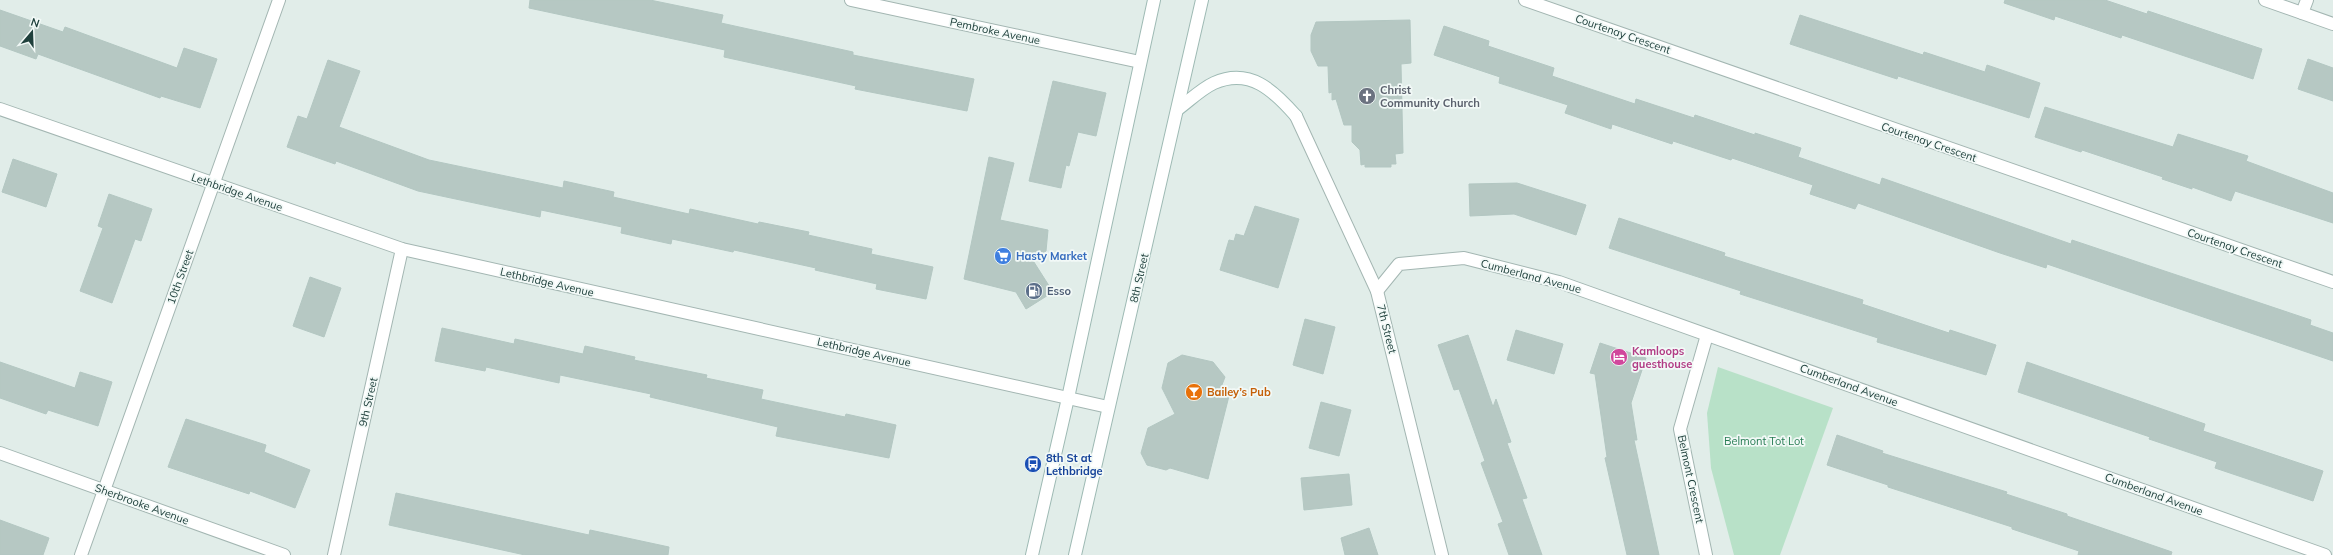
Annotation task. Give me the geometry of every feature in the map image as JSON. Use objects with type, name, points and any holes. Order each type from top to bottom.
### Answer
[{"type":"street","name":"10th Street","points":[[80,555],[279,0]]},
{"type":"street","name":"Pembroke Avenue","points":[[851,0],[1140,62]]},
{"type":"street","points":[[1032,555],[1068,398],[1154,0]]},
{"type":"street","name":"8th Street","points":[[1075,555],[1202,0]]},
{"type":"street","name":"Courtenay Crescent","points":[[1525,0],[2333,282]]},
{"type":"street","points":[[2265,0],[2333,24]]},
{"type":"street","points":[[2302,13],[2306,0]]},
{"type":"street","name":"7th Street","points":[[1178,109],[1213,84],[1233,77],[1251,80],[1276,93],[1296,116],[1377,291],[1442,555]]},
{"type":"street","name":"Lethbridge Avenue","points":[[0,109],[402,249],[1108,407]]},
{"type":"street","name":"9th Street","points":[[334,555],[402,249]]},
{"type":"street","name":"Cumberland Avenue","points":[[1377,291],[1399,264],[1464,258],[1559,282],[2325,555]]},
{"type":"street","name":"Belmont Crescent","points":[[1706,555],[1680,429],[1707,335]]},
{"type":"street","name":"Sherbrooke Avenue","points":[[0,453],[284,555]]},
{"type":"green space","name":"Belmont Tot Lot","points":[[1718,367],[1833,408],[1780,555],[1734,555],[1711,468],[1707,413]]},
{"type":"building","points":[[530,0],[650,0],[723,15],[721,23],[853,52],[853,55],[974,79],[967,111],[855,89],[856,86],[724,57],[725,50],[529,8]]},
{"type":"building","points":[[2005,0],[2105,0],[2147,14],[2148,11],[2262,49],[2253,79],[2122,35],[2121,38],[2055,16],[2054,20],[2004,3]]},
{"type":"building","points":[[0,10],[63,32],[65,27],[177,68],[184,48],[217,59],[200,108],[161,96],[160,98],[38,54],[36,59],[0,46]]},
{"type":"building","points":[[1800,15],[1923,55],[1924,52],[1985,72],[1987,65],[2040,83],[2029,118],[1898,76],[1897,79],[1790,44]]},
{"type":"building","name":"Christ Community Church","points":[[1410,20],[1411,63],[1401,64],[1403,153],[1395,154],[1396,164],[1391,164],[1391,167],[1365,167],[1365,164],[1361,165],[1360,150],[1352,142],[1352,125],[1344,125],[1336,99],[1332,100],[1332,92],[1329,93],[1328,66],[1318,66],[1311,51],[1311,35],[1316,22]]},
{"type":"building","points":[[1444,26],[1489,41],[1488,46],[1554,68],[1552,76],[1635,104],[1636,99],[1694,118],[1695,115],[1755,135],[1755,133],[1801,148],[1798,157],[1880,185],[1882,178],[2071,244],[2072,240],[2311,320],[2310,325],[2333,333],[2333,361],[2047,264],[2046,268],[2000,253],[1858,203],[1855,209],[1810,194],[1813,185],[1732,158],[1731,160],[1673,141],[1672,144],[1612,124],[1611,129],[1565,113],[1568,105],[1499,83],[1500,77],[1434,55]]},
{"type":"building","points":[[2308,59],[2333,68],[2333,101],[2298,89]]},
{"type":"building","points":[[328,60],[360,71],[339,127],[429,160],[563,188],[564,181],[614,192],[613,197],[689,214],[690,209],[758,224],[759,222],[809,232],[808,235],[872,249],[871,254],[933,267],[926,299],[876,289],[877,284],[815,270],[816,268],[734,250],[733,252],[672,239],[671,244],[621,233],[622,227],[541,210],[540,217],[418,191],[336,161],[335,164],[287,147],[298,116],[307,119]]},
{"type":"building","points":[[1053,81],[1106,93],[1096,136],[1078,132],[1069,166],[1066,165],[1061,188],[1029,181]]},
{"type":"building","points":[[2045,107],[2173,147],[2178,134],[2248,156],[2246,161],[2333,193],[2333,223],[2235,191],[2231,201],[2192,187],[2192,189],[2162,179],[2163,177],[2082,150],[2081,152],[2035,137]]},
{"type":"building","name":"Hasty Market","points":[[989,157],[1014,163],[1000,220],[1048,230],[1046,251],[1032,259],[1053,292],[1026,309],[1016,292],[964,279]]},
{"type":"building","points":[[13,159],[57,174],[46,207],[2,192]]},
{"type":"building","points":[[1517,183],[1586,205],[1576,235],[1514,214],[1470,216],[1469,184]]},
{"type":"building","points":[[109,194],[152,209],[141,241],[135,239],[112,303],[80,291],[103,228],[98,226]]},
{"type":"building","points":[[1255,206],[1299,219],[1278,288],[1220,270],[1229,240],[1234,241],[1236,234],[1244,236]]},
{"type":"building","points":[[1619,218],[1725,253],[1724,256],[1863,300],[1862,304],[1949,333],[1950,330],[1996,345],[1986,375],[1877,342],[1878,338],[1740,294],[1741,291],[1609,248]]},
{"type":"building","points":[[310,277],[341,288],[324,337],[293,326]]},
{"type":"building","points":[[1305,319],[1335,327],[1323,374],[1293,365]]},
{"type":"building","points":[[442,328],[514,344],[515,339],[583,354],[585,346],[635,357],[634,360],[707,375],[706,378],[763,390],[761,399],[845,417],[846,414],[896,425],[889,458],[776,436],[778,427],[650,397],[651,394],[560,375],[559,383],[486,367],[485,371],[435,361]]},
{"type":"building","points":[[1516,330],[1563,344],[1554,374],[1507,360]]},
{"type":"building","points":[[1468,335],[1493,407],[1496,399],[1511,442],[1507,443],[1527,498],[1522,499],[1542,555],[1509,555],[1498,524],[1503,522],[1481,463],[1485,461],[1459,389],[1454,390],[1438,345]]},
{"type":"building","points":[[1600,343],[1646,358],[1631,403],[1637,440],[1634,440],[1659,555],[1627,555],[1605,458],[1607,457],[1595,374],[1590,373]]},
{"type":"building","points":[[1182,355],[1213,362],[1225,377],[1220,390],[1230,392],[1208,479],[1170,468],[1166,470],[1147,465],[1141,453],[1148,428],[1175,414],[1162,388],[1168,363]]},
{"type":"building","points":[[0,362],[75,388],[80,372],[112,382],[98,426],[48,410],[46,414],[0,398]]},
{"type":"building","points":[[2027,362],[2205,424],[2203,431],[2323,471],[2313,501],[2215,468],[2217,462],[2149,439],[2150,437],[2018,392]]},
{"type":"building","points":[[1321,402],[1351,410],[1339,456],[1309,448]]},
{"type":"building","points":[[186,419],[266,445],[264,452],[310,470],[295,508],[250,491],[249,494],[168,467]]},
{"type":"building","points":[[1837,435],[1883,451],[1882,453],[2007,492],[2006,494],[2067,514],[2067,516],[2172,552],[2171,555],[2078,555],[2079,551],[2012,529],[2012,527],[1888,487],[1888,485],[1827,465]]},
{"type":"building","points":[[1349,474],[1352,505],[1304,510],[1301,478]]},
{"type":"building","points":[[396,493],[589,535],[590,530],[669,547],[668,555],[525,555],[389,525]]},
{"type":"building","points":[[0,520],[49,538],[43,555],[0,555]]},
{"type":"building","points":[[1369,528],[1378,555],[1345,555],[1341,538]]},
{"type":"place","name":"Christ Community Church","points":[[1367,96]]},
{"type":"place","name":"Hasty Market","points":[[1003,256]]},
{"type":"place","name":"Esso","points":[[1034,291]]},
{"type":"place","name":"Kamloops guesthouse","points":[[1619,357]]},
{"type":"place","name":"Bailey’s Pub","points":[[1194,392]]},
{"type":"place","name":"8th St at Lethbridge","points":[[1033,464]]}]
